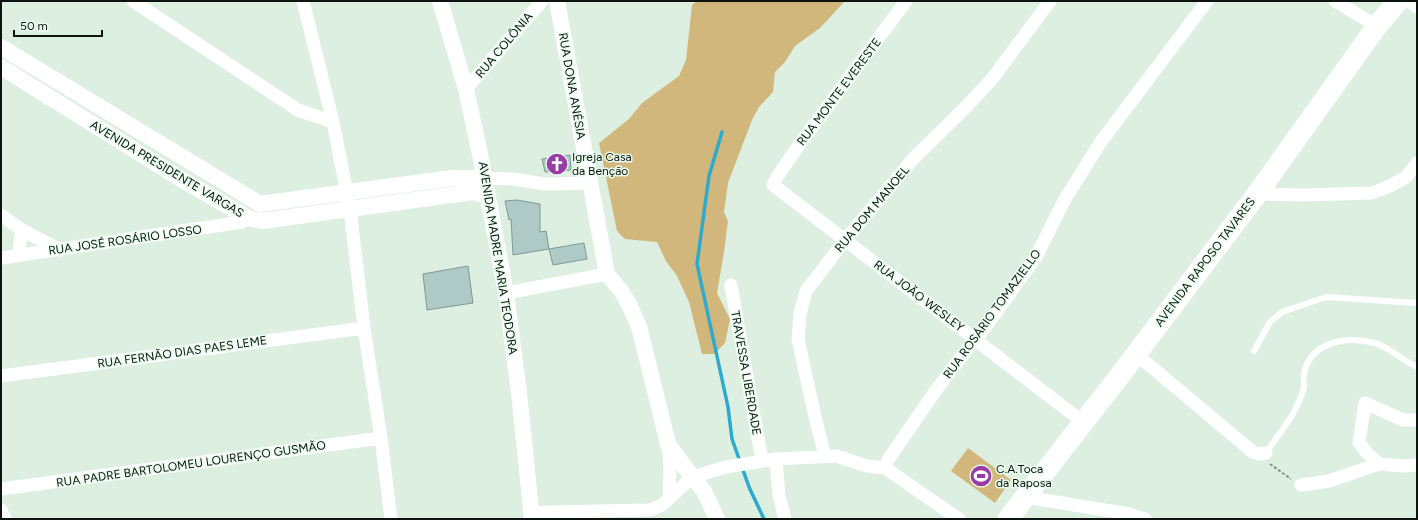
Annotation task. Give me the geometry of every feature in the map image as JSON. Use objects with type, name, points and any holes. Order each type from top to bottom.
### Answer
[{"type":"main road","name":"AVENIDA RAPOSO TAVARES","points":[[1008,519],[1136,354],[1256,194],[1377,26],[1398,1]]},
{"type":"street","points":[[133,1],[298,110],[333,122]]},
{"type":"street","points":[[303,1],[333,122],[350,209],[364,328],[381,438],[391,519]]},
{"type":"street","name":"AVENIDA MADRE MARIA TEODORA","points":[[440,1],[466,89],[485,178],[506,294],[519,393],[532,516]]},
{"type":"street","name":"RUA COLÔNIA","points":[[466,89],[542,1]]},
{"type":"street","name":"RUA DONA ANÉSIA","points":[[557,1],[607,274],[622,292],[631,308],[640,330],[668,444],[670,467],[669,497]]},
{"type":"street","name":"RUA MONTE EVERESTE","points":[[773,185],[799,145],[906,1]]},
{"type":"street","name":"RUA DOM MANOEL","points":[[825,456],[798,339],[800,314],[806,291],[845,240],[914,158],[992,79],[1050,1]]},
{"type":"street","name":"RUA ROSÁRIO TOMAZIELLO","points":[[884,468],[923,409],[975,339],[979,336],[1036,257],[1065,199],[1100,143],[1207,1]]},
{"type":"street","points":[[1335,1],[1377,26]]},
{"type":"street","points":[[1409,1],[1417,7]]},
{"type":"street","name":"AVENIDA PRESIDENTE VARGAS","points":[[1,47],[260,204],[452,178],[485,178]]},
{"type":"street","name":"AVENIDA PRESIDENTE VARGAS","points":[[1,67],[248,218],[262,221],[472,192],[488,196]]},
{"type":"street","points":[[1256,194],[1303,195],[1372,193],[1390,186],[1406,177],[1417,163]]},
{"type":"street","points":[[485,178],[513,179],[545,184],[590,183]]},
{"type":"street","name":"RUA JOÃO WESLEY","points":[[773,185],[1083,422]]},
{"type":"street","points":[[1,215],[22,230],[60,250]]},
{"type":"street","name":"RUA JOSÉ ROSÁRIO LOSSO","points":[[1,258],[242,222],[248,218]]},
{"type":"street","points":[[18,256],[22,230]]},
{"type":"street","points":[[506,294],[607,274]]},
{"type":"street","name":"TRAVESSA LIBERDADE","points":[[731,284],[757,462]]},
{"type":"street","name":"RUA FERNÃO DIAS PAES LEME","points":[[1,376],[364,328]]},
{"type":"street","points":[[1136,354],[1259,452]]},
{"type":"street","points":[[1379,464],[1366,452],[1359,442],[1365,403],[1403,420],[1417,420]]},
{"type":"street","name":"RUA PADRE BARTOLOMEU LOURENÇO GUSMÃO","points":[[1,489],[381,438]]},
{"type":"street","name":"RUA DONA ANÉSIA","points":[[668,444],[704,491],[717,519]]},
{"type":"street","points":[[532,516],[546,512],[650,510],[662,505],[692,477],[726,467],[776,459],[836,456],[868,466],[884,468],[959,519]]},
{"type":"street","points":[[776,459],[778,495],[785,519]]},
{"type":"street","points":[[1301,486],[1329,481],[1379,464],[1403,466],[1417,465]]},
{"type":"street","points":[[1025,497],[1129,514],[1145,519]]},
{"type":"street","points":[[1,510],[5,519]]},
{"type":"lane","points":[[1254,350],[1270,322],[1282,312],[1326,297],[1417,303]]},
{"type":"lane","points":[[1259,452],[1295,410],[1304,388],[1304,370],[1309,360],[1319,348],[1340,340],[1361,340],[1377,343],[1407,363],[1417,367]]},
{"type":"path","points":[[1259,452],[1301,486]]},
{"type":"shaded area","points":[[697,1],[845,1],[820,28],[795,46],[785,62],[775,72],[773,92],[759,107],[752,120],[728,183],[724,212],[728,221],[717,293],[730,319],[725,343],[714,354],[702,354],[689,302],[677,276],[666,261],[657,242],[625,239],[617,231],[599,143],[629,119],[642,103],[679,76],[686,60],[692,5]]},
{"type":"shaded area","name":"C.A.Toca da Raposa","points":[[968,448],[1011,480],[995,503],[951,471]]},
{"type":"building","name":"Igreja Casa da Benção","points":[[570,155],[571,170],[545,172],[542,159]]},
{"type":"building","points":[[517,200],[540,204],[540,232],[546,231],[549,249],[513,255],[511,219],[509,220],[505,201]]},
{"type":"building","points":[[584,243],[587,259],[553,265],[549,249]]},
{"type":"building","points":[[468,266],[473,303],[427,310],[423,274]]},
{"type":"waterway","points":[[722,132],[709,176],[697,264],[728,407],[732,439],[749,487],[764,519]]},
{"type":"place","name":"Igreja Casa da Benção","points":[[557,164]]},
{"type":"place","name":"C.A.Toca da Raposa","points":[[981,476]]}]
